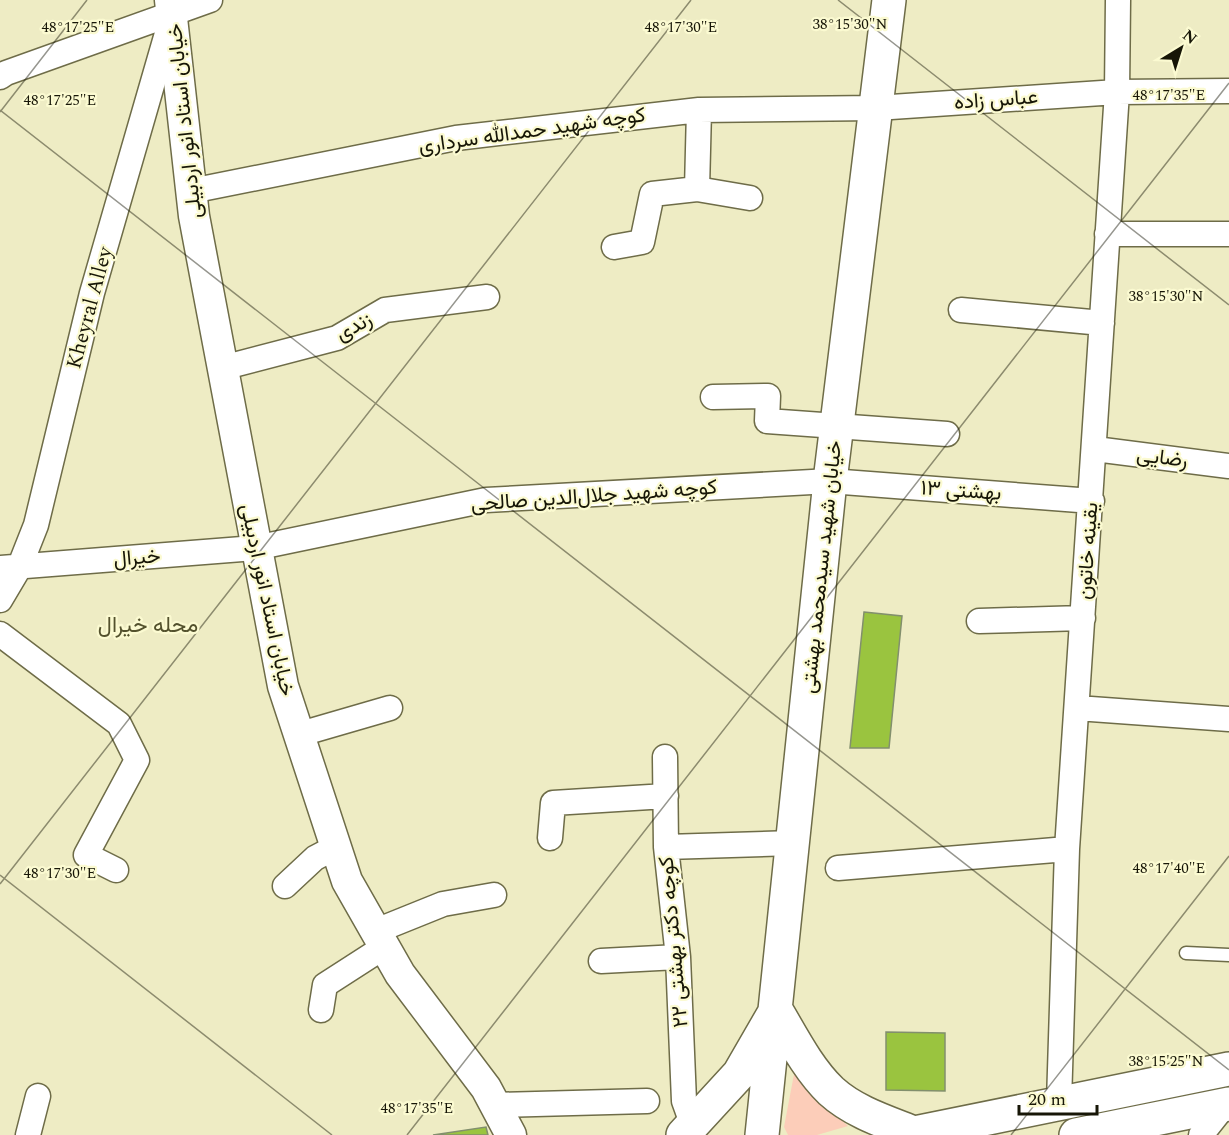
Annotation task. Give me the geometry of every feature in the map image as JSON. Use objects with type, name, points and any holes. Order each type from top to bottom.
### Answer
[{"type":"main road","name":"خیابان شهید سیدمحمد بهشتی","points":[[762,1135],[830,481],[889,0]]},
{"type":"main road","points":[[688,1130],[740,1074],[776,1010],[810,1066],[831,1091],[860,1110],[909,1134],[1229,1069]]},
{"type":"main road","points":[[1076,1135],[1226,1105]]},
{"type":"street","points":[[2,70],[171,6],[210,0]]},
{"type":"street","name":"یقینه خاتون","points":[[1059,1102],[1067,849],[1092,501],[1117,92],[1118,0]]},
{"type":"street","name":"خیابان استاد انور اردبیلی","points":[[171,6],[191,191],[255,548],[283,686],[297,735],[347,881],[400,974],[460,1050],[496,1105],[510,1135]]},
{"type":"street","name":"Kheyral Alley","points":[[0,600],[9,568],[36,525],[92,293],[171,6]]},
{"type":"street","name":"عباس زاده","points":[[876,108],[1117,92],[1229,92]]},
{"type":"street","name":"کوچه شهید حمدالله سرداری","points":[[191,191],[456,138],[699,110],[876,108]]},
{"type":"street","points":[[697,189],[699,110]]},
{"type":"street","points":[[614,247],[642,242],[652,194],[697,189],[750,198]]},
{"type":"street","points":[[1107,234],[1229,234]]},
{"type":"street","name":"زندی","points":[[222,368],[337,338],[385,310],[486,297]]},
{"type":"street","points":[[961,310],[1102,323]]},
{"type":"street","points":[[713,397],[768,396],[767,421],[947,434]]},
{"type":"street","name":"رضایی","points":[[1095,449],[1229,466]]},
{"type":"street","name":"کوچه شهید جلال‌الدین صالحی","points":[[255,548],[486,500],[830,481]]},
{"type":"street","name":"بهشتی ۱۳","points":[[830,481],[1092,501]]},
{"type":"street","name":"خیرال","points":[[9,568],[255,548]]},
{"type":"street","points":[[979,621],[1083,618]]},
{"type":"street","points":[[0,634],[119,724],[137,760],[86,855],[116,870]]},
{"type":"street","points":[[297,735],[390,708]]},
{"type":"street","points":[[1077,708],[1229,719]]},
{"type":"street","name":"کوچه دکتر بهشتی ۲۲","points":[[665,757],[666,847],[678,957],[684,1101],[688,1130]]},
{"type":"street","points":[[550,838],[553,803],[666,796]]},
{"type":"street","points":[[666,847],[793,843]]},
{"type":"street","points":[[285,886],[315,858],[336,847]]},
{"type":"street","points":[[838,868],[1067,849]]},
{"type":"street","points":[[321,1010],[325,985],[380,939],[443,904],[494,895]]},
{"type":"street","points":[[601,961],[678,957]]},
{"type":"street","points":[[28,1135],[38,1096]]},
{"type":"street","points":[[496,1105],[647,1101]]},
{"type":"street","points":[[1201,1135],[1226,1105]]},
{"type":"lane","points":[[1186,953],[1229,955]]},
{"type":"shaded area","points":[[795,1069],[824,1105],[848,1126],[817,1135],[788,1135],[784,1127]]},
{"type":"building","points":[[864,612],[902,616],[889,748],[850,748]]},
{"type":"building","points":[[886,1032],[945,1033],[945,1091],[886,1090]]},
{"type":"building","points":[[486,1127],[488,1135],[433,1135]]},
{"type":"district","name":"محله خیرال","points":[[148,625]]}]
